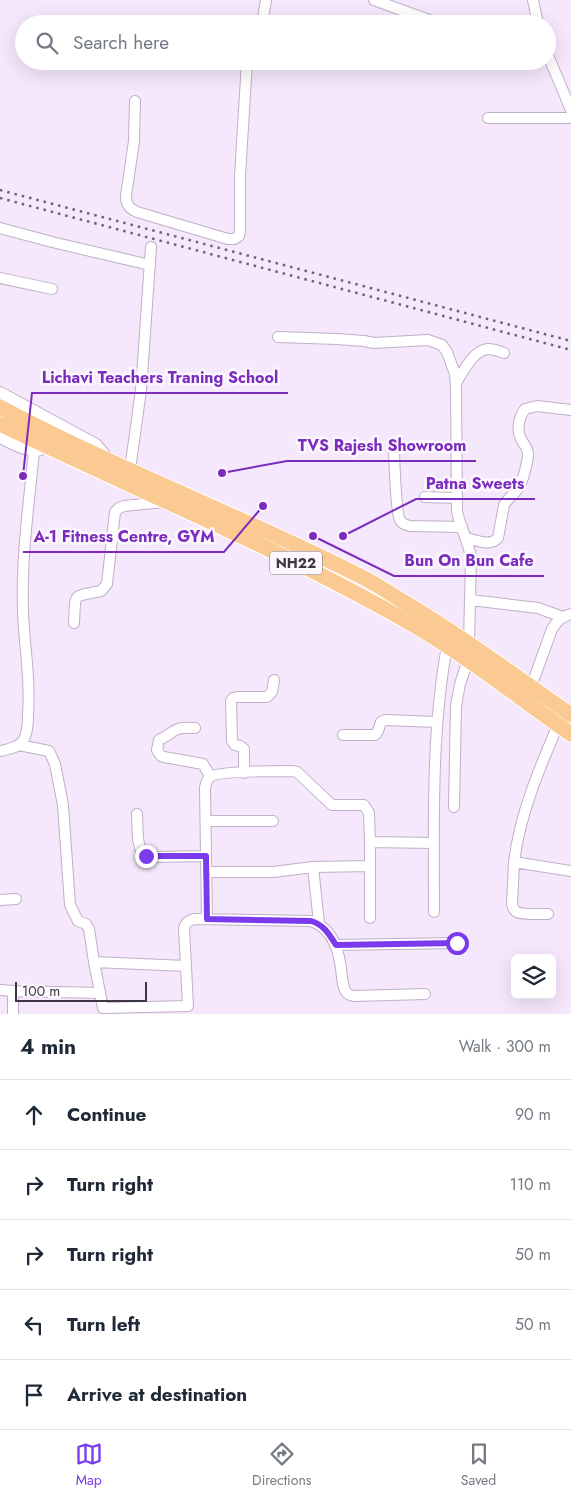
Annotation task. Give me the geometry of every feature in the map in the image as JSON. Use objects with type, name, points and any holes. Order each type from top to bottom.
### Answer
[{"type":"highway","name":"NH22","points":[[0,407],[59,438],[223,511],[358,575],[469,643],[571,715]]},
{"type":"highway","name":"NH22","points":[[0,424],[42,450],[164,502],[302,565],[402,619],[468,660],[571,734]]},
{"type":"street","points":[[264,15],[266,0]]},
{"type":"street","points":[[374,0],[415,15]]},
{"type":"street","points":[[533,0],[536,15]]},
{"type":"street","points":[[135,101],[134,141],[126,196],[126,203],[129,208],[228,239],[234,239],[239,236],[240,231],[240,176],[246,70]]},
{"type":"street","points":[[556,70],[568,95],[571,110]]},
{"type":"street","points":[[488,118],[571,118]]},
{"type":"street","points":[[0,228],[150,265]]},
{"type":"street","points":[[130,470],[141,390],[151,247]]},
{"type":"street","points":[[0,278],[52,289]]},
{"type":"street","points":[[278,337],[337,339],[374,343],[428,340],[442,345],[447,352],[455,374],[456,383],[457,511],[466,538],[471,562],[469,643]]},
{"type":"street","points":[[456,383],[479,352],[488,349],[504,353]]},
{"type":"street","points":[[0,392],[96,444],[112,462]]},
{"type":"street","points":[[466,538],[490,543],[498,538],[504,505],[520,486],[528,460],[526,447],[518,432],[521,413],[525,409],[537,406],[571,410]]},
{"type":"street","points":[[0,438],[24,449],[42,450],[24,544],[23,613],[30,688],[27,727],[20,745]]},
{"type":"street","points":[[394,444],[400,520],[410,526],[462,527]]},
{"type":"street","points":[[425,497],[457,498]]},
{"type":"street","points":[[74,624],[78,596],[84,593],[101,591],[107,584],[115,512],[124,506],[164,502]]},
{"type":"street","points":[[471,600],[538,608],[567,615]]},
{"type":"street","points":[[531,687],[552,629],[557,621],[567,615]]},
{"type":"street","points":[[434,912],[434,761],[441,680],[447,646]]},
{"type":"street","points":[[454,807],[456,706],[460,684],[468,660]]},
{"type":"street","points":[[244,773],[244,749],[235,745],[232,741],[231,701],[237,697],[267,697],[272,692],[274,680]]},
{"type":"street","points":[[343,735],[375,735],[381,722],[385,720],[437,722]]},
{"type":"street","points":[[548,914],[516,912],[512,904],[514,862],[522,820],[542,762],[558,725]]},
{"type":"street","points":[[195,728],[177,728],[168,736],[159,740],[157,750],[164,757],[203,764],[210,776]]},
{"type":"street","points":[[0,751],[20,745],[49,751],[54,764],[64,816],[70,905],[78,921],[88,926],[104,1011],[188,1010],[184,928],[189,920],[194,919],[311,921],[319,924],[328,932],[336,945],[340,956],[344,988],[347,994],[354,996],[425,994]]},
{"type":"street","points":[[207,919],[205,788],[207,780],[210,776],[219,774],[292,771],[298,772],[332,805],[364,805],[369,813],[370,918]]},
{"type":"street","points":[[137,814],[139,844],[143,854],[152,857],[206,856]]},
{"type":"street","points":[[206,820],[273,821]]},
{"type":"street","points":[[370,842],[434,843]]},
{"type":"street","points":[[514,862],[571,871]]},
{"type":"street","points":[[206,872],[273,872],[312,868],[370,866]]},
{"type":"street","points":[[312,868],[319,924]]},
{"type":"street","points":[[0,900],[16,899]]},
{"type":"street","points":[[336,945],[457,943]]},
{"type":"street","points":[[94,962],[186,966]]},
{"type":"street","points":[[0,990],[100,993]]},
{"type":"street","points":[[13,990],[13,1014]]},
{"type":"railway","points":[[0,190],[571,341]]},
{"type":"railway","points":[[0,198],[571,350]]},
{"type":"place","name":"TVS Rajesh Showroom","points":[[222,473]]},
{"type":"place","name":"Lichavi Teachers Traning School","points":[[23,476]]},
{"type":"place","name":"A-1 Fitness Centre, GYM","points":[[263,506]]},
{"type":"place","name":"Bun On Bun Cafe","points":[[313,536]]},
{"type":"place","name":"Patna Sweets","points":[[343,536]]},
{"type":"route","points":[[146,856],[206,856],[207,919],[311,921],[319,924],[328,932],[336,945],[457,943]]}]
